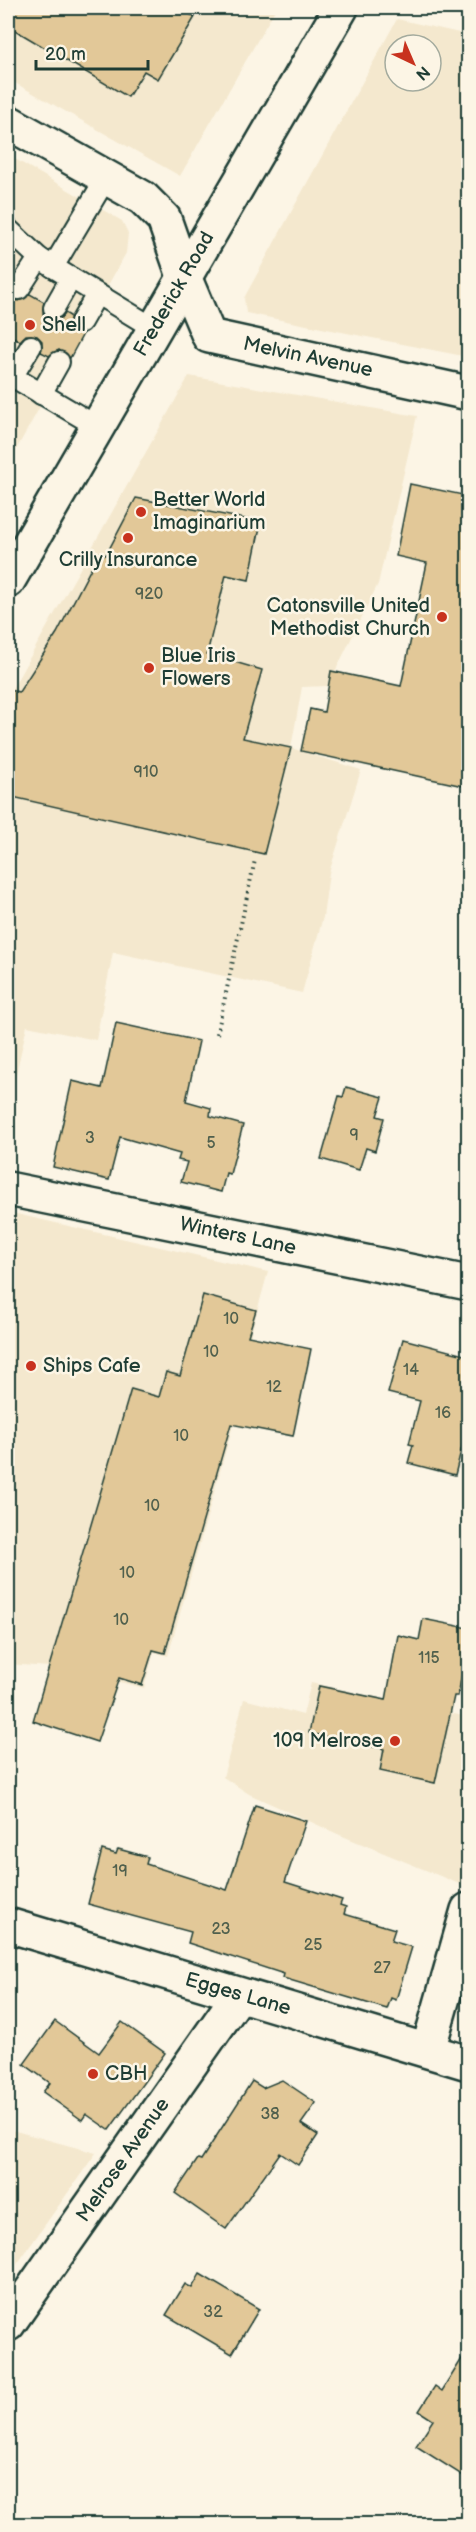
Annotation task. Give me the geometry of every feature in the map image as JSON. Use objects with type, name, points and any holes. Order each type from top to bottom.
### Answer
[{"type":"street","name":"Frederick Road","points":[[8,581],[341,8]]},
{"type":"street","points":[[8,122],[143,198],[164,219],[185,279]]},
{"type":"street","name":"Melvin Avenue","points":[[185,279],[209,336],[468,393]]},
{"type":"street","name":"Winters Lane","points":[[8,1189],[468,1283]]},
{"type":"street","points":[[428,2050],[468,1910]]},
{"type":"street","name":"Egges Lane","points":[[8,1925],[468,2062]]},
{"type":"street","name":"Melrose Avenue","points":[[8,2324],[239,1995]]},
{"type":"lane","points":[[19,289],[46,262],[106,178]]},
{"type":"lane","points":[[8,229],[46,262],[155,329]]},
{"type":"lane","points":[[54,308],[71,278]]},
{"type":"lane","points":[[81,322],[98,294]]},
{"type":"lane","points":[[31,346],[10,376],[98,427]]},
{"type":"lane","points":[[41,394],[59,362]]},
{"type":"path","points":[[217,1034],[255,860]]},
{"type":"shaded area","points":[[8,8],[276,8],[180,176],[8,79]]},
{"type":"shaded area","points":[[397,19],[468,35],[468,357],[246,313],[244,298],[383,45],[383,93],[443,93],[443,33],[389,33]]},
{"type":"shaded area","points":[[8,155],[122,221],[128,233],[126,253],[8,464]]},
{"type":"shaded area","points":[[189,376],[417,416],[378,584],[328,686],[302,687],[291,748],[361,770],[329,873],[323,917],[302,993],[113,952],[96,1040],[27,1026],[8,1109],[8,696]]},
{"type":"shaded area","points":[[8,1212],[268,1272],[228,1415],[235,1418],[168,1656],[154,1652],[144,1688],[63,1668],[8,1664]]},
{"type":"shaded area","points":[[311,1683],[468,1717],[468,1859],[462,1885],[340,1835],[249,1794],[223,1777],[244,1699],[303,1715]]},
{"type":"shaded area","points":[[8,2129],[96,2153],[8,2277]]},
{"type":"building","points":[[8,8],[178,8],[195,17],[158,79],[144,71],[128,97],[8,26]]},
{"type":"building","points":[[8,291],[12,299],[18,301],[30,294],[44,302],[43,314],[49,319],[60,319],[65,313],[70,316],[71,329],[83,334],[70,358],[59,350],[49,356],[41,352],[42,341],[37,336],[26,335],[20,341],[8,334]]},
{"type":"building","name":"Catonsville United Methodist Church","points":[[410,484],[468,496],[468,787],[301,751],[310,709],[324,712],[331,671],[401,686],[427,563],[396,556]]},
{"type":"building","points":[[136,498],[261,522],[249,580],[226,575],[207,654],[262,670],[243,738],[291,748],[264,854],[8,796],[8,690],[19,692],[57,633],[99,553],[106,555]]},
{"type":"building","points":[[116,1023],[199,1041],[186,1101],[211,1108],[210,1116],[243,1125],[230,1174],[226,1173],[221,1192],[181,1182],[187,1162],[178,1160],[180,1154],[120,1137],[109,1180],[53,1167],[72,1081],[102,1088]]},
{"type":"building","points":[[346,1087],[383,1097],[377,1116],[384,1118],[375,1151],[366,1148],[359,1170],[321,1159],[339,1096],[343,1097]]},
{"type":"building","points":[[203,1295],[256,1310],[248,1336],[311,1349],[293,1436],[231,1424],[165,1653],[153,1650],[142,1685],[119,1678],[97,1742],[33,1721],[131,1389],[159,1397],[166,1372],[180,1376]]},
{"type":"building","points":[[403,1339],[468,1356],[468,1422],[455,1475],[408,1463],[413,1445],[409,1444],[420,1401],[388,1393]]},
{"type":"building","points":[[423,1619],[468,1628],[468,1657],[465,1656],[458,1696],[454,1696],[435,1783],[380,1771],[384,1749],[309,1733],[319,1686],[386,1700],[398,1635],[419,1640]]},
{"type":"building","points":[[255,1805],[306,1821],[285,1882],[342,1900],[340,1905],[346,1907],[344,1914],[395,1929],[391,1941],[412,1947],[396,2000],[391,1998],[387,2009],[283,1978],[284,1974],[188,1943],[191,1932],[88,1904],[102,1850],[116,1854],[118,1849],[148,1857],[146,1864],[227,1890]]},
{"type":"building","name":"CBH","points":[[55,2021],[99,2053],[122,2022],[165,2053],[109,2130],[86,2114],[82,2120],[43,2092],[50,2083],[24,2064]]},
{"type":"building","points":[[282,2080],[316,2103],[301,2124],[318,2135],[298,2165],[280,2153],[226,2229],[175,2193],[198,2159],[201,2160],[252,2081],[263,2088]]},
{"type":"building","points":[[200,2274],[259,2309],[232,2354],[166,2315],[185,2284],[192,2288]]},
{"type":"building","points":[[468,2349],[468,2479],[416,2446],[433,2420],[419,2411],[435,2386],[442,2391]]},
{"type":"place","name":"Shell","points":[[30,325]]},
{"type":"place","name":"Better World Imaginarium","points":[[141,512]]},
{"type":"place","name":"Crilly Insurance","points":[[128,538]]},
{"type":"place","name":"Catonsville United Methodist Church","points":[[442,617]]},
{"type":"place","name":"Blue Iris Flowers","points":[[149,668]]},
{"type":"place","name":"Ships Cafe","points":[[31,1366]]},
{"type":"place","name":"109 Melrose","points":[[395,1741]]},
{"type":"place","name":"CBH","points":[[93,2074]]}]
